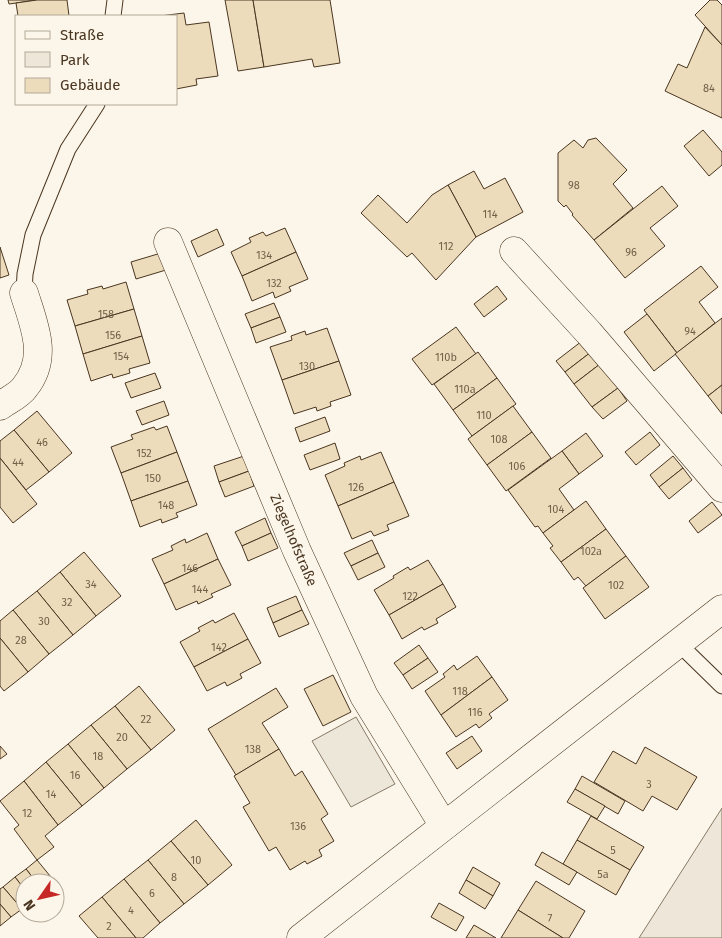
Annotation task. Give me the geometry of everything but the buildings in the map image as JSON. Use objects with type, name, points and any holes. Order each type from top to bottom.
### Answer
[{"type":"street","name":"Ziegelhofstraße","points":[[168,242],[297,551],[364,696],[444,826]]},
{"type":"street","points":[[514,251],[589,333],[722,488]]},
{"type":"street","points":[[0,406],[25,388],[36,368],[38,340],[24,293]]},
{"type":"street","points":[[301,938],[722,609]]},
{"type":"lane","points":[[112,15],[115,0]]},
{"type":"lane","points":[[24,293],[25,274],[33,235],[68,150],[96,105]]},
{"type":"lane","points":[[679,644],[722,686]]},
{"type":"green space","points":[[722,808],[722,938],[639,938]]},
{"type":"shaded area","points":[[356,717],[395,784],[351,807],[312,741]]}]
